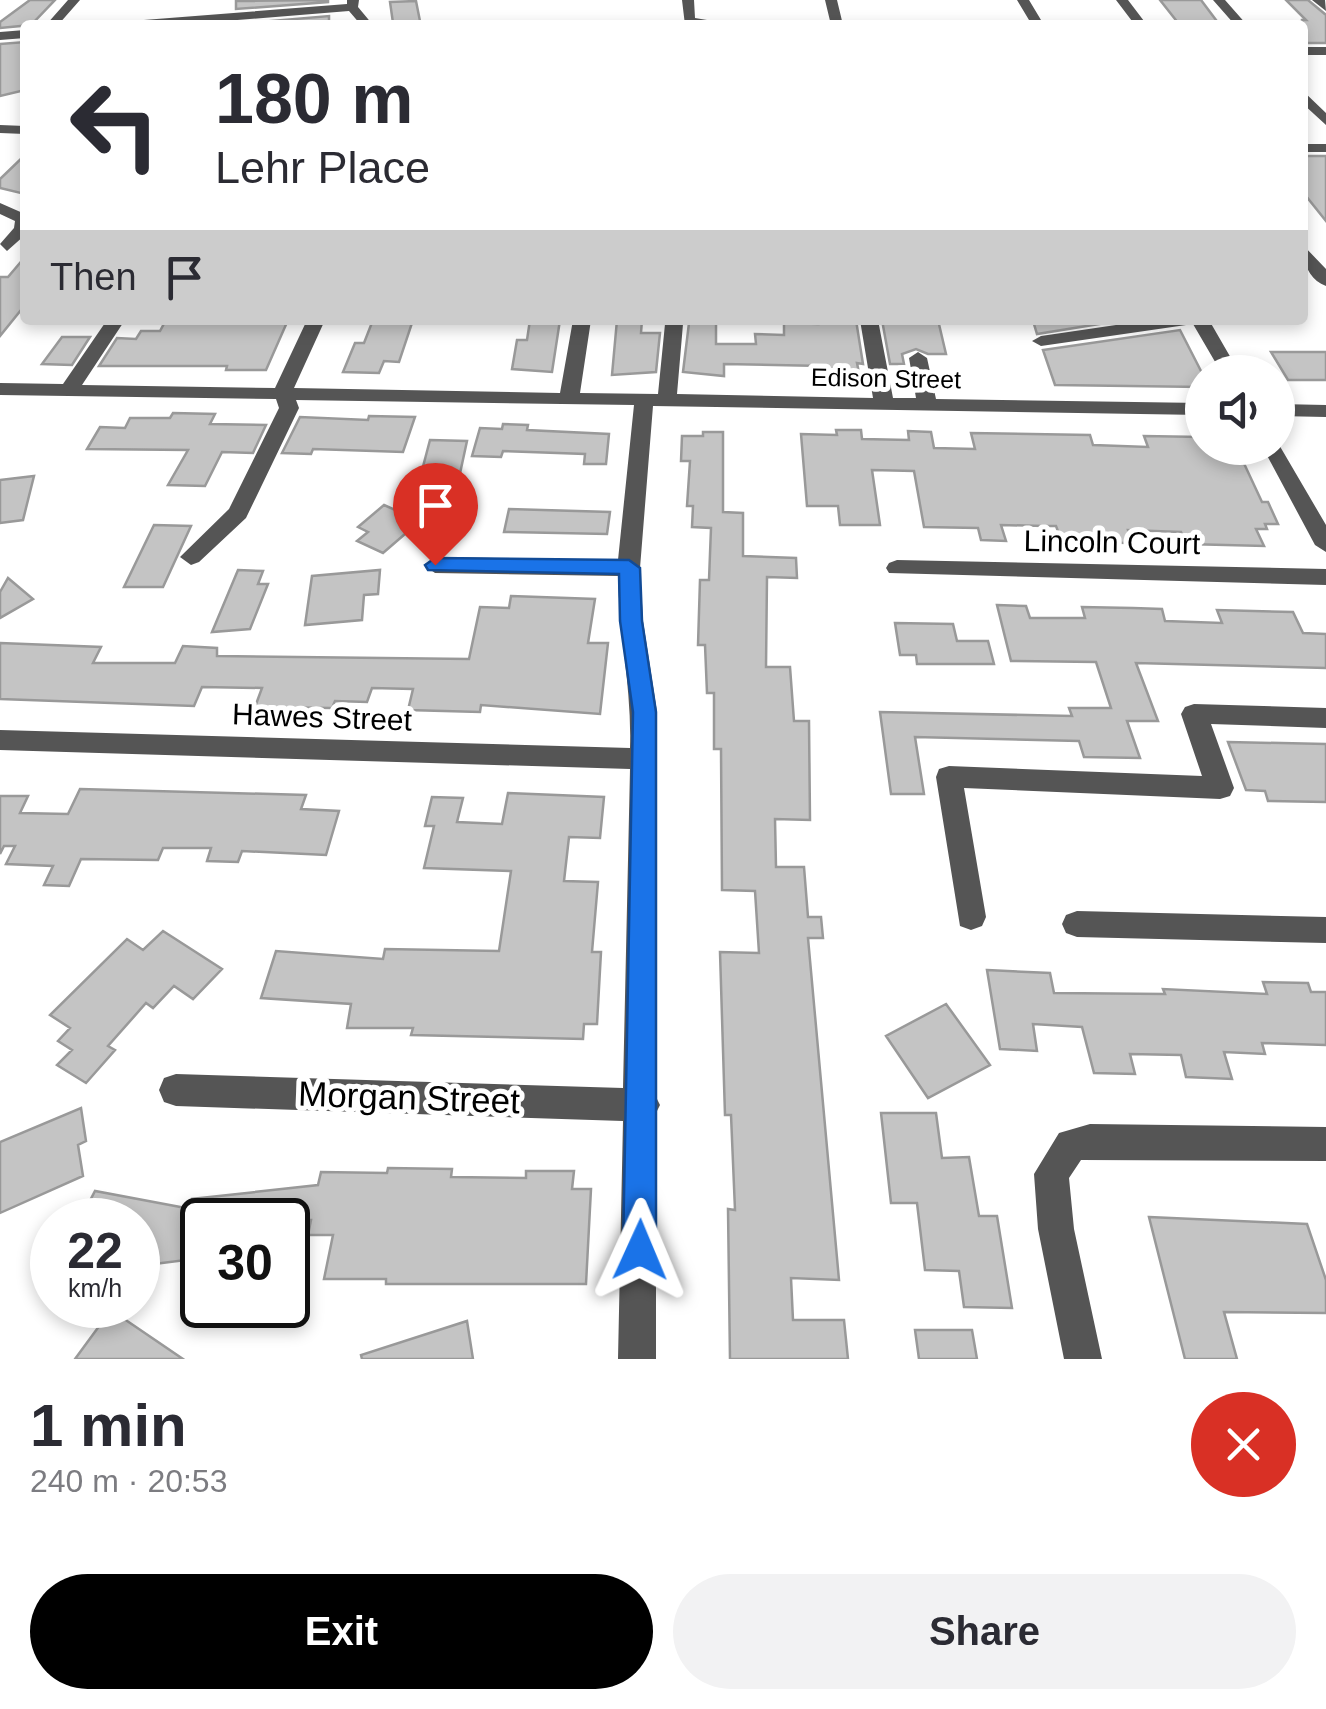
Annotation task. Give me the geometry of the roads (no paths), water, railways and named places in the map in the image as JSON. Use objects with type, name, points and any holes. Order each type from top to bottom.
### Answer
[{"type":"street","points":[[56,20],[74,0]]},
{"type":"street","points":[[203,19],[212,0]]},
{"type":"street","points":[[1122,0],[1137,20]]},
{"type":"street","points":[[1219,0],[1237,20]]},
{"type":"street","points":[[1318,0],[1326,8]]},
{"type":"street","points":[[191,20],[353,4]]},
{"type":"street","points":[[1308,101],[1326,121]]},
{"type":"street","points":[[7,246],[20,232]]},
{"type":"street","points":[[1308,256],[1326,282]]},
{"type":"street","points":[[68,390],[113,325]]},
{"type":"street","points":[[192,557],[238,513],[289,408],[284,392],[314,325]]},
{"type":"street","points":[[569,398],[581,325]]},
{"type":"street","points":[[637,1359],[643,1105],[644,712],[631,621],[629,568],[656,400],[674,325]]},
{"type":"street","points":[[870,325],[884,403]]},
{"type":"street","points":[[1041,341],[1151,325]]},
{"type":"street","points":[[1203,325],[1220,355]]},
{"type":"street","points":[[918,358],[927,404]]},
{"type":"street","name":"Edison Street","points":[[0,389],[1185,409]]},
{"type":"street","points":[[1295,410],[1326,411]]},
{"type":"street","points":[[1282,465],[1326,546]]},
{"type":"street","points":[[435,565],[629,568]]},
{"type":"street","name":"Lincoln Court","points":[[897,568],[1326,577]]},
{"type":"street","points":[[972,917],[949,777],[1220,788],[1194,714],[1326,718]]},
{"type":"street","name":"Hawes Street","points":[[0,740],[643,759]]},
{"type":"street","points":[[1077,924],[1326,930]]},
{"type":"street","name":"Morgan Street","points":[[176,1090],[643,1105]]},
{"type":"street","points":[[1083,1359],[1056,1229],[1051,1174],[1071,1145],[1090,1141],[1326,1144]]}]
